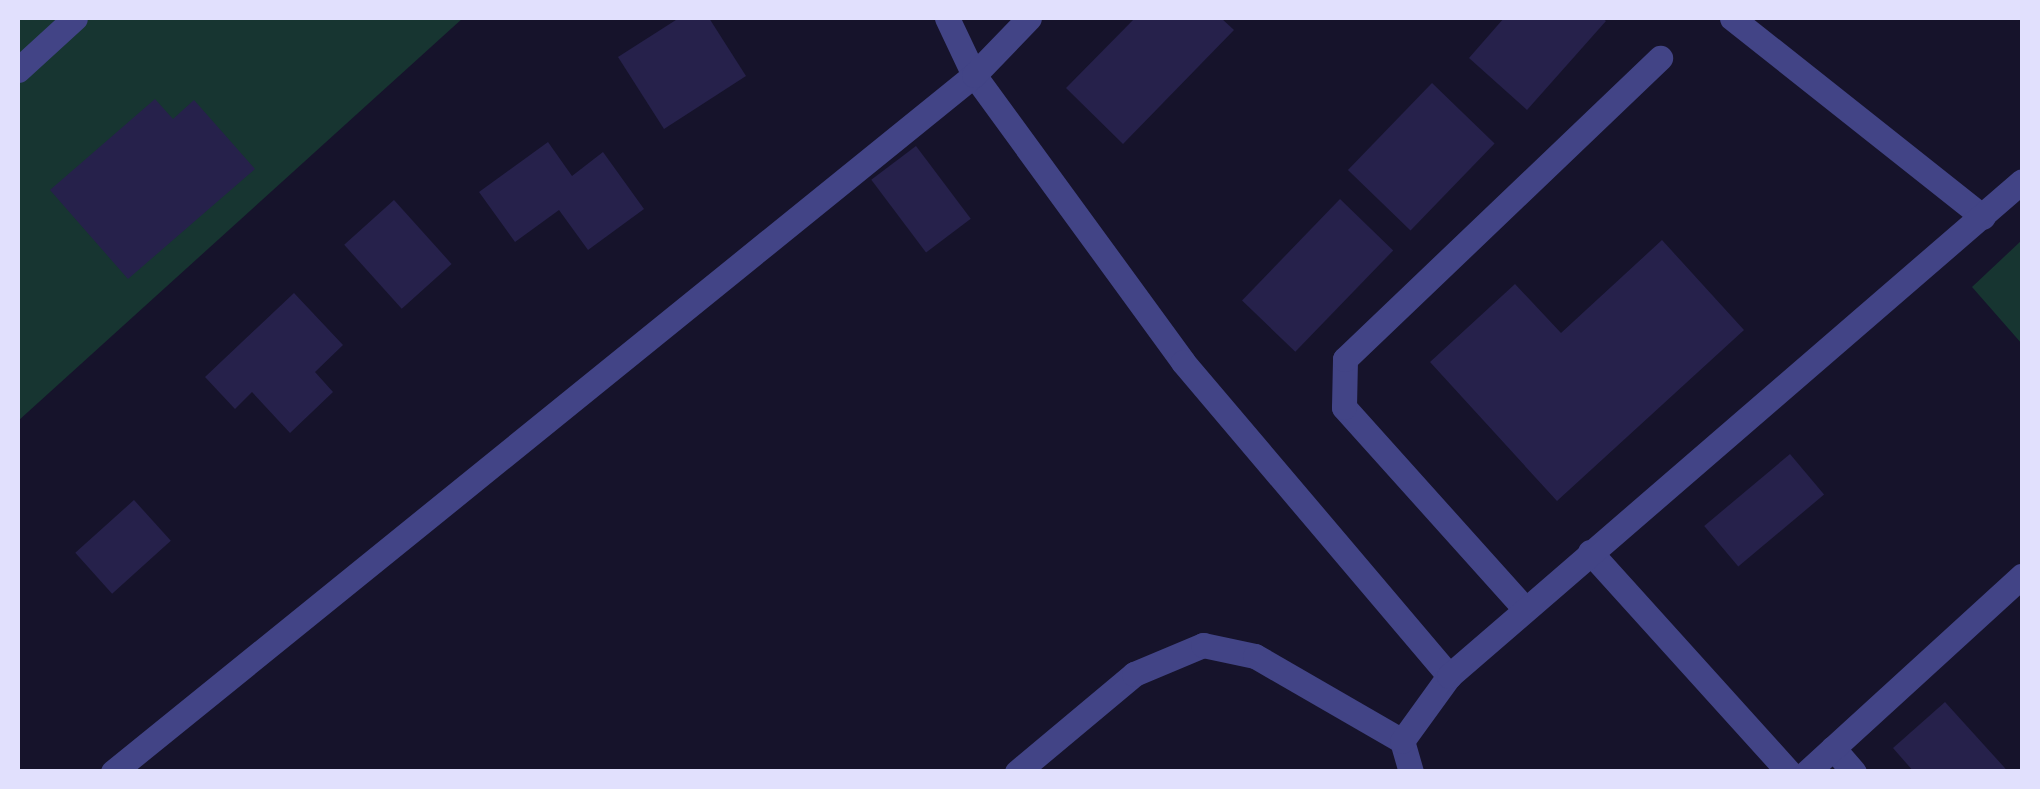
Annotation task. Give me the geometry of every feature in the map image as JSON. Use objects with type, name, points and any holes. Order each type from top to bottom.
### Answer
[{"type":"street","points":[[18,70],[75,18]]},
{"type":"street","points":[[948,18],[974,75],[1183,362],[1449,676]]},
{"type":"street","points":[[113,772],[974,75],[1030,18]]},
{"type":"street","points":[[1732,18],[1983,217]]},
{"type":"street","points":[[1526,609],[1344,407],[1345,359],[1660,58]]},
{"type":"street","points":[[1402,741],[1449,676],[2022,182]]},
{"type":"street","points":[[1590,552],[1789,772]]},
{"type":"street","points":[[1807,772],[2022,576]]},
{"type":"street","points":[[1018,772],[1134,674],[1203,645],[1255,656],[1402,741],[1411,772]]},
{"type":"street","points":[[1832,748],[1854,772]]},
{"type":"green space","points":[[18,18],[463,18],[18,421]]},
{"type":"green space","points":[[2022,240],[2022,344],[1972,287]]},
{"type":"building","points":[[679,18],[709,18],[746,76],[664,129],[618,57]]},
{"type":"building","points":[[1135,18],[1221,18],[1234,30],[1123,144],[1066,88]]},
{"type":"building","points":[[1504,18],[1606,21],[1527,110],[1469,58]]},
{"type":"building","points":[[1432,83],[1495,143],[1411,230],[1348,170]]},
{"type":"building","points":[[155,99],[173,119],[194,100],[255,169],[128,279],[50,190]]},
{"type":"building","points":[[548,142],[572,176],[603,152],[644,209],[588,250],[559,210],[515,242],[479,192]]},
{"type":"building","points":[[916,146],[971,219],[926,252],[871,180]]},
{"type":"building","points":[[1340,199],[1393,250],[1295,352],[1242,300]]},
{"type":"building","points":[[394,200],[452,264],[402,309],[344,245]]},
{"type":"building","points":[[1662,240],[1744,330],[1557,501],[1430,362],[1515,284],[1561,333]]},
{"type":"building","points":[[294,293],[343,345],[315,372],[333,392],[290,433],[252,392],[235,409],[205,377]]},
{"type":"building","points":[[1790,454],[1824,495],[1738,567],[1704,526]]},
{"type":"building","points":[[134,500],[171,541],[112,594],[75,553]]},
{"type":"building","points":[[1945,702],[2008,772],[1914,772],[1893,748]]}]
